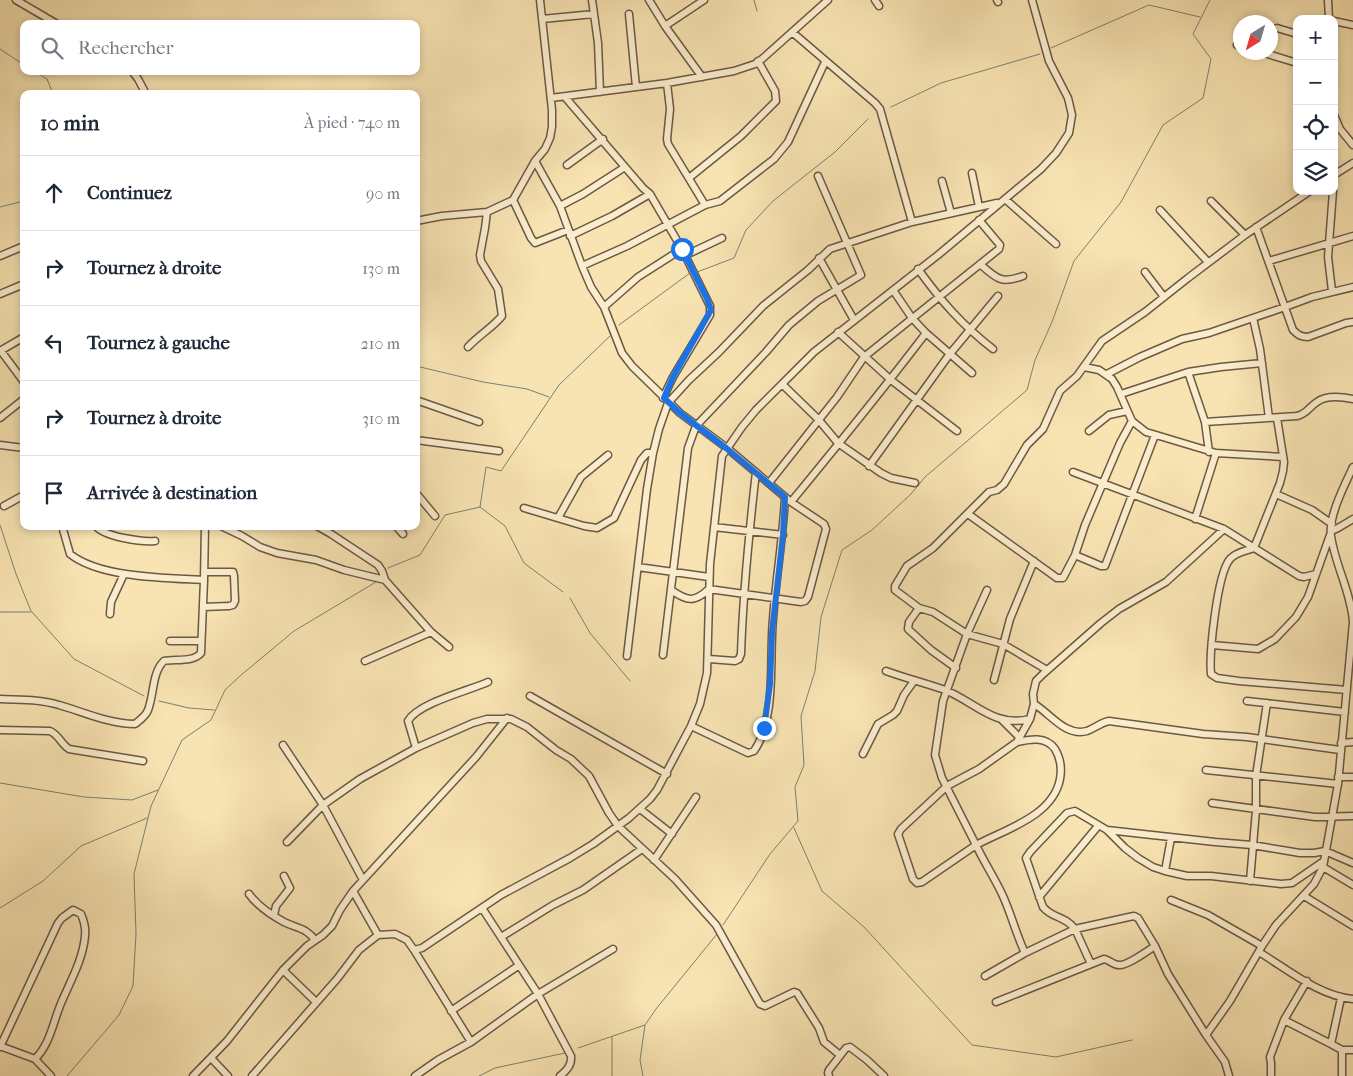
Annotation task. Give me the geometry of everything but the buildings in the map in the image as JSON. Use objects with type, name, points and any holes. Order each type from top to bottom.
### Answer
[{"type":"street","points":[[16,0],[50,20]]},
{"type":"street","points":[[420,220],[442,216],[487,212],[513,200],[535,161],[545,149],[552,127],[551,98],[540,0]]},
{"type":"street","points":[[592,0],[598,43],[600,92]]},
{"type":"street","points":[[649,0],[665,26],[702,77]]},
{"type":"street","points":[[665,26],[704,0]]},
{"type":"street","points":[[551,98],[734,72],[758,62],[828,0]]},
{"type":"street","points":[[414,950],[432,943],[501,895],[570,858],[618,826],[650,799],[667,774],[700,704],[709,659],[708,589],[722,456],[726,448],[746,421],[814,352],[938,255],[1049,162],[1063,142],[1072,124],[1068,98],[1049,61],[1032,0]]},
{"type":"street","points":[[1328,0],[1329,15]]},
{"type":"street","points":[[542,19],[594,14]]},
{"type":"street","points":[[628,14],[636,87]]},
{"type":"street","points":[[1338,22],[1353,25]]},
{"type":"street","points":[[1278,28],[1293,33]]},
{"type":"street","points":[[792,32],[880,109],[912,222]]},
{"type":"street","points":[[1278,57],[1293,62]]},
{"type":"street","points":[[689,178],[741,136],[776,101],[774,91],[758,62]]},
{"type":"street","points":[[582,266],[706,205],[720,200],[781,153],[788,142],[825,62]]},
{"type":"street","points":[[135,75],[144,90]]},
{"type":"street","points":[[666,83],[670,109],[667,139],[670,149],[706,205]]},
{"type":"street","points":[[565,96],[650,194],[686,255],[711,310],[673,377],[659,428],[653,453],[627,656]]},
{"type":"street","points":[[1338,124],[1353,145]]},
{"type":"street","points":[[567,165],[603,139]]},
{"type":"street","points":[[535,161],[560,206],[582,266],[591,287],[604,307],[622,354],[666,400],[696,426],[769,482],[791,502],[824,524],[826,528],[808,597],[805,601],[743,595],[708,589]]},
{"type":"street","points":[[1338,173],[1353,163]]},
{"type":"street","points":[[560,206],[583,194],[625,166]]},
{"type":"street","points":[[972,173],[979,207]]},
{"type":"street","points":[[662,655],[688,448],[696,426],[789,325],[818,301],[861,275],[818,176]]},
{"type":"street","points":[[942,181],[951,213]]},
{"type":"street","points":[[513,200],[530,238],[535,243],[569,233],[612,216],[650,194]]},
{"type":"street","points":[[1047,670],[1003,644],[967,634],[933,612],[919,608],[895,590],[895,586],[907,566],[933,548],[989,492],[997,490],[1004,484],[1027,446],[1043,429],[1060,391],[1077,376],[1102,341],[1128,325],[1208,262],[1304,195]]},
{"type":"street","points":[[1332,291],[1328,269],[1333,195]]},
{"type":"street","points":[[666,400],[719,352],[763,306],[808,270],[830,249],[912,222],[1001,201]]},
{"type":"street","points":[[1001,201],[1056,244]]},
{"type":"street","points":[[1211,201],[1245,235]]},
{"type":"street","points":[[1160,210],[1208,262]]},
{"type":"street","points":[[468,347],[502,316],[498,289],[481,261],[480,254],[487,212]]},
{"type":"street","points":[[769,482],[837,397],[864,357],[994,254],[1000,245],[979,220]]},
{"type":"street","points":[[1256,227],[1293,330],[1301,337],[1308,337],[1353,322]]},
{"type":"street","points":[[1269,261],[1353,236]]},
{"type":"street","points":[[686,255],[722,238]]},
{"type":"street","points":[[0,256],[20,248]]},
{"type":"street","points":[[604,307],[638,277],[682,249]]},
{"type":"street","points":[[819,258],[854,320]]},
{"type":"street","points":[[980,264],[1000,280],[1010,281],[1023,276]]},
{"type":"street","points":[[918,269],[938,297],[970,331],[993,349]]},
{"type":"street","points":[[1146,272],[1164,297]]},
{"type":"street","points":[[0,294],[20,286]]},
{"type":"street","points":[[1107,374],[1182,339],[1209,333],[1312,297],[1353,287]]},
{"type":"street","points":[[893,290],[912,318],[926,333],[949,355],[972,373]]},
{"type":"street","points":[[869,466],[949,355],[998,296]]},
{"type":"street","points":[[1254,318],[1269,418]]},
{"type":"street","points":[[838,332],[891,380],[958,431]]},
{"type":"street","points":[[791,502],[891,380],[926,333]]},
{"type":"street","points":[[20,339],[0,351],[20,377]]},
{"type":"street","points":[[1121,394],[1188,372],[1262,363]]},
{"type":"street","points":[[1084,367],[1099,370],[1112,379],[1121,394],[1132,421],[1138,428],[1213,452],[1283,457]]},
{"type":"street","points":[[1188,372],[1213,452],[1195,519]]},
{"type":"street","points":[[782,384],[818,419],[838,443],[869,466],[891,478],[915,483]]},
{"type":"street","points":[[1205,422],[1303,415],[1316,402],[1322,399],[1353,399]]},
{"type":"street","points":[[420,401],[479,422]]},
{"type":"street","points":[[0,418],[20,402]]},
{"type":"street","points":[[1089,431],[1109,415],[1127,411]]},
{"type":"street","points":[[1254,548],[1276,494],[1283,471],[1283,457],[1277,418]]},
{"type":"street","points":[[968,514],[1060,579],[1063,578],[1075,555],[1085,525],[1123,435],[1132,421]]},
{"type":"street","points":[[1075,555],[1105,566],[1156,435]]},
{"type":"street","points":[[420,441],[499,451]]},
{"type":"street","points":[[0,445],[20,448]]},
{"type":"street","points":[[524,508],[584,526],[597,528],[614,518],[641,460],[648,454],[653,453]]},
{"type":"street","points":[[558,518],[580,476],[608,455]]},
{"type":"street","points":[[1212,645],[1258,649],[1268,644],[1288,626],[1303,607],[1308,597],[1331,530],[1339,498],[1353,467]]},
{"type":"street","points":[[709,659],[735,661],[740,659],[743,595],[756,472]]},
{"type":"street","points":[[1073,472],[1224,529],[1298,576],[1304,577],[1316,574]]},
{"type":"street","points":[[1206,1035],[1230,1001],[1276,925],[1314,884],[1324,864],[1338,780],[1347,690],[1351,674],[1353,622],[1350,603],[1331,530],[1312,510],[1276,494]]},
{"type":"street","points":[[4,506],[20,497]]},
{"type":"street","points":[[691,726],[748,753],[754,751],[759,744],[768,705],[772,632],[783,535],[785,497]]},
{"type":"street","points":[[420,498],[436,516]]},
{"type":"street","points":[[1331,530],[1353,519]]},
{"type":"street","points":[[714,527],[783,535]]},
{"type":"street","points":[[1018,740],[1043,740],[1052,745],[1059,755],[1062,768],[1053,798],[1034,814],[976,845],[922,882],[917,883],[913,879],[898,834],[901,829],[947,786],[979,769],[1018,740],[1030,718],[1034,704],[1033,694],[1036,681],[1047,670],[1119,609],[1166,582],[1224,529]]},
{"type":"street","points":[[63,530],[67,548],[75,558],[124,574],[204,580]]},
{"type":"street","points":[[101,530],[104,533],[141,541],[155,541]]},
{"type":"street","points":[[0,699],[44,701],[126,724],[135,724],[145,716],[161,664],[164,661],[193,659],[200,656],[205,530]]},
{"type":"street","points":[[229,530],[260,547],[277,553],[316,560],[344,570],[385,580]]},
{"type":"street","points":[[324,530],[378,565],[385,580],[431,632],[449,648]]},
{"type":"street","points":[[400,530],[403,534]]},
{"type":"street","points":[[1254,548],[1235,554],[1227,564],[1219,592],[1212,645],[1212,674],[1216,678],[1347,690]]},
{"type":"street","points":[[994,680],[1010,619],[1034,561]]},
{"type":"street","points":[[638,567],[709,577]]},
{"type":"street","points":[[203,607],[230,606],[235,601],[233,572],[204,572]]},
{"type":"street","points":[[110,614],[111,602],[124,574]]},
{"type":"street","points":[[671,590],[690,599],[701,597],[708,589]]},
{"type":"street","points":[[987,590],[967,634],[943,701],[935,756],[939,770],[966,828],[1004,899],[1025,953]]},
{"type":"street","points":[[919,608],[909,622],[908,629],[931,650],[956,668]]},
{"type":"street","points":[[365,662],[431,632]]},
{"type":"street","points":[[170,641],[201,641]]},
{"type":"street","points":[[886,671],[947,691],[974,707],[1002,720],[1012,721],[1030,718]]},
{"type":"street","points":[[863,754],[878,724],[893,715],[914,681]]},
{"type":"street","points":[[416,748],[408,722],[411,716],[418,710],[488,682]]},
{"type":"street","points":[[530,696],[667,774]]},
{"type":"street","points":[[1247,701],[1345,712]]},
{"type":"street","points":[[1250,882],[1256,810],[1256,776],[1267,703]]},
{"type":"street","points":[[1034,704],[1045,710],[1059,725],[1072,731],[1087,731],[1109,721],[1203,734],[1341,746],[1353,742]]},
{"type":"street","points":[[193,1076],[228,1041],[283,970],[307,946],[332,926],[353,890],[476,757],[507,718]]},
{"type":"street","points":[[288,842],[323,805],[360,779],[416,748],[473,723],[487,719],[507,718],[527,727],[581,767],[589,776],[618,826],[675,879],[716,925],[760,1004],[765,1006],[794,992],[819,1028],[824,1042],[840,1055]]},
{"type":"street","points":[[1002,720],[1018,740]]},
{"type":"street","points":[[0,730],[50,732],[54,733],[64,746],[69,748],[143,761]]},
{"type":"street","points":[[283,745],[323,805],[363,880]]},
{"type":"street","points":[[1206,770],[1256,776],[1338,780],[1353,777]]},
{"type":"street","points":[[654,860],[696,797]]},
{"type":"street","points":[[1212,803],[1315,817],[1353,816]]},
{"type":"street","points":[[640,809],[672,834]]},
{"type":"street","points":[[1091,964],[1075,929],[1069,922],[1048,912],[1043,907],[1026,858],[1067,813],[1075,811],[1107,830],[1252,845],[1300,853],[1325,851],[1353,863]]},
{"type":"street","points":[[1039,897],[1098,826]]},
{"type":"street","points":[[1107,830],[1124,848],[1153,867],[1188,876],[1212,876],[1250,882],[1292,884],[1324,864]]},
{"type":"street","points":[[1165,871],[1171,838]]},
{"type":"street","points":[[501,937],[553,905],[583,890],[642,849]]},
{"type":"street","points":[[1324,864],[1353,885]]},
{"type":"street","points":[[274,915],[276,906],[290,888],[284,876]]},
{"type":"street","points":[[353,890],[378,936]]},
{"type":"street","points":[[249,894],[260,906],[287,923],[305,929],[315,940]]},
{"type":"street","points":[[1304,896],[1353,926]]},
{"type":"street","points":[[1171,900],[1214,918],[1307,982],[1341,998],[1352,999],[1353,990]]},
{"type":"street","points":[[482,908],[538,994],[571,1056],[569,1068],[560,1076]]},
{"type":"street","points":[[35,1059],[50,1037],[81,956],[86,934],[85,925],[81,914],[73,910],[67,913],[58,923],[0,1046],[35,1059],[51,1076]]},
{"type":"street","points":[[985,976],[1025,953],[1075,929],[1134,916],[1138,918],[1155,946],[1168,974],[1225,1062],[1229,1076]]},
{"type":"street","points":[[252,1076],[359,950],[378,936],[396,934],[407,940],[471,1042]]},
{"type":"street","points":[[996,1002],[1104,959],[1120,966],[1155,946]]},
{"type":"street","points":[[415,1076],[438,1060],[471,1042],[538,994],[614,949]]},
{"type":"street","points":[[451,1011],[518,966]]},
{"type":"street","points":[[283,970],[316,1002]]},
{"type":"street","points":[[1270,1076],[1272,1063],[1270,1057],[1284,1020],[1307,982]]},
{"type":"street","points":[[1331,1044],[1341,998]]},
{"type":"street","points":[[1284,1020],[1342,1050],[1353,1050]]},
{"type":"street","points":[[829,1076],[829,1070],[846,1048],[852,1048],[884,1076]]},
{"type":"street","points":[[1342,1050],[1342,1076]]},
{"type":"street","points":[[211,1058],[228,1076]]},
{"type":"waterway","points":[[754,0],[757,11]]},
{"type":"waterway","points":[[723,925],[770,854],[798,821],[795,787],[804,765],[801,716],[815,671],[821,617],[842,550],[872,530],[911,494],[925,477],[1027,390],[1035,360],[1052,322],[1074,261],[1121,202],[1163,125],[1203,98],[1211,59],[1193,34],[1210,0]]},
{"type":"waterway","points":[[1051,48],[1149,5],[1200,17]]},
{"type":"waterway","points":[[0,49],[20,62]]},
{"type":"waterway","points":[[891,107],[941,83],[1040,54]]},
{"type":"waterway","points":[[40,75],[47,79],[51,90]]},
{"type":"waterway","points":[[697,272],[734,258],[746,230],[773,201],[835,152],[868,119]]},
{"type":"waterway","points":[[0,207],[20,202]]},
{"type":"waterway","points":[[619,325],[690,273]]},
{"type":"waterway","points":[[388,568],[420,555],[445,515],[480,507],[486,467],[501,471],[559,385],[610,336]]},
{"type":"waterway","points":[[420,367],[483,382],[527,389],[549,397]]},
{"type":"waterway","points":[[480,507],[505,526],[524,563],[563,592]]},
{"type":"waterway","points":[[0,525],[16,574],[31,611]]},
{"type":"waterway","points":[[67,1076],[119,1015],[133,986],[136,934],[134,874],[151,806],[182,740],[211,720],[225,690],[294,631],[376,582]]},
{"type":"waterway","points":[[570,598],[590,633],[630,681]]},
{"type":"waterway","points":[[0,612],[32,612],[74,659],[144,696]]},
{"type":"waterway","points":[[159,701],[189,708],[214,710]]},
{"type":"waterway","points":[[0,783],[84,797],[132,800],[158,790]]},
{"type":"waterway","points":[[0,908],[43,881],[81,846],[147,818]]},
{"type":"waterway","points":[[794,828],[822,891],[864,927],[972,1045],[1056,1057],[1132,1040]]},
{"type":"waterway","points":[[578,1048],[645,1025],[717,934]]},
{"type":"waterway","points":[[643,1076],[640,1060],[645,1025]]},
{"type":"waterway","points":[[612,1037],[612,1076]]},
{"type":"waterway","points":[[479,1076],[495,1068],[565,1053]]},
{"type":"route","points":[[682,249],[711,310],[710,315],[673,377],[664,398],[785,497],[783,535],[772,632],[770,684],[764,728]]}]
